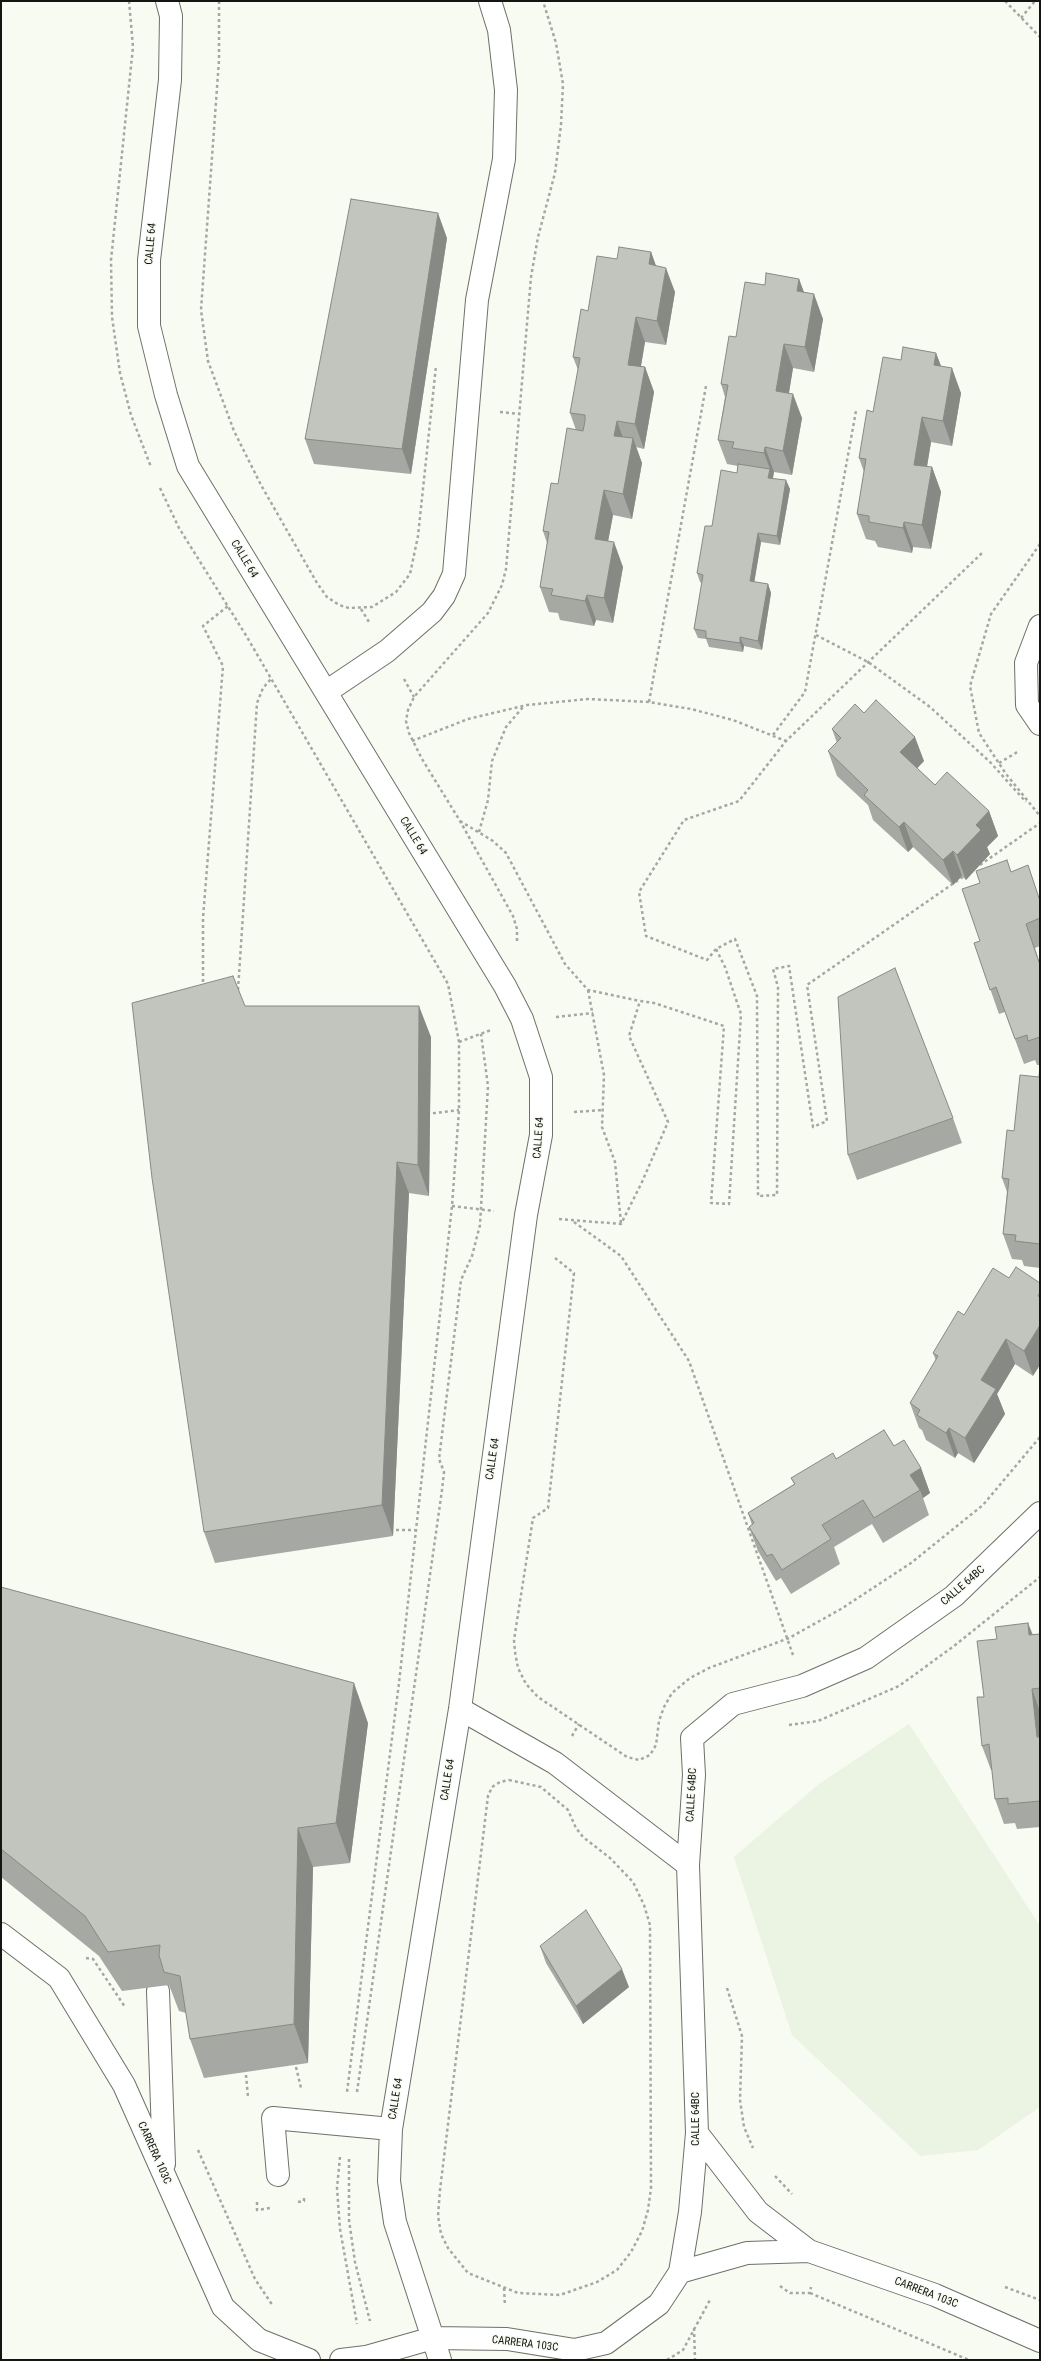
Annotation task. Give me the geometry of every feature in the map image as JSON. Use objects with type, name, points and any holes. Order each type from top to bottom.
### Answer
[{"type":"street","name":"CALLE 64","points":[[167,1],[171,16],[170,80],[149,260],[149,326],[166,395],[188,466],[506,986],[522,1019],[541,1078],[540,1142],[525,1223],[460,1709],[391,2129],[389,2182],[395,2222],[440,2360]]},
{"type":"street","points":[[326,692],[387,651],[432,612],[444,596],[454,574],[477,300],[504,159],[506,90],[500,30],[490,1]]},
{"type":"street","points":[[1040,626],[1026,663],[1027,705],[1040,724]]},
{"type":"street","name":"CALLE 64BC","points":[[680,2272],[690,2212],[697,2133],[688,1865],[694,1775],[692,1738],[733,1704],[802,1686],[866,1658],[954,1596],[1040,1513]]},
{"type":"street","points":[[460,1709],[555,1764],[688,1865]]},
{"type":"street","name":"CARRERA 103C","points":[[1,1934],[59,1978],[124,2085],[223,2307],[259,2340],[309,2360]]},
{"type":"street","points":[[158,1991],[164,2175]]},
{"type":"street","points":[[278,2175],[273,2118],[391,2129]]},
{"type":"street","points":[[697,2133],[758,2212],[813,2253]]},
{"type":"street","points":[[680,2272],[747,2253],[813,2253]]},
{"type":"street","name":"CARRERA 103C","points":[[813,2253],[935,2295],[1040,2341]]},
{"type":"street","name":"CARRERA 103C","points":[[341,2360],[373,2355],[433,2338],[507,2339],[575,2350],[606,2352],[660,2304],[680,2272]]},
{"type":"path","points":[[129,1],[133,47],[111,260],[112,316],[123,387],[131,415],[154,474]]},
{"type":"path","points":[[219,1],[220,60],[201,310],[208,361],[234,431],[261,485],[317,583],[327,597],[339,605],[349,608],[372,607],[396,592],[410,574],[418,536],[437,359]]},
{"type":"path","points":[[516,947],[517,929],[513,916],[460,821],[412,741],[406,721],[408,710],[414,697],[488,613],[502,585],[506,570],[531,277],[538,237],[555,173],[561,125],[563,84],[556,43],[543,1]]},
{"type":"path","points":[[1005,1],[1040,37]]},
{"type":"path","points":[[1021,18],[1036,1]]},
{"type":"path","points":[[649,702],[706,386]]},
{"type":"path","points":[[773,735],[805,692],[856,411]]},
{"type":"path","points":[[157,481],[179,528],[271,678],[448,984],[459,1042],[459,1110],[452,1206],[348,2125],[349,2220],[355,2262],[373,2355]]},
{"type":"path","points":[[969,872],[807,985],[827,1121],[813,1126],[789,966],[773,969],[778,987],[777,1195],[758,1196],[757,996],[735,939],[716,949],[707,960],[646,936],[639,892],[684,820],[739,801],[786,741],[982,553]]},
{"type":"path","points":[[202,996],[203,918],[223,666],[203,626],[228,606]]},
{"type":"path","points":[[816,636],[868,662],[930,707],[990,762],[1040,817]]},
{"type":"path","points":[[237,998],[257,703],[263,688],[271,678]]},
{"type":"path","points":[[412,741],[468,719],[524,706],[588,699],[649,702],[719,716],[786,741]]},
{"type":"path","points":[[479,832],[488,800],[492,761],[506,727],[524,706]]},
{"type":"path","points":[[460,821],[479,832],[506,853],[565,964],[588,990],[604,1075],[602,1127],[615,1162],[621,1224]]},
{"type":"path","points":[[975,868],[1040,823]]},
{"type":"path","points":[[588,990],[654,1003],[724,1026],[711,1203],[729,1204],[741,1014],[725,967],[716,949]]},
{"type":"path","points":[[621,1224],[642,1182],[668,1122],[629,1036],[640,1001]]},
{"type":"path","points":[[561,1018],[593,1013]]},
{"type":"path","points":[[373,2355],[358,2328],[340,2230],[338,2188],[366,2016],[442,1490],[444,1472],[439,1458],[461,1280],[472,1256],[480,1225],[488,1086],[481,1034]]},
{"type":"path","points":[[422,1114],[459,1110]]},
{"type":"path","points":[[577,1112],[603,1110]]},
{"type":"path","points":[[556,1227],[558,1219],[573,1222],[621,1224]]},
{"type":"path","points":[[573,1222],[621,1256],[689,1361],[789,1638],[802,1686],[818,1721]]},
{"type":"path","points":[[554,1254],[556,1261],[574,1273],[548,1508],[533,1518],[514,1640],[518,1668],[526,1684],[549,1705],[627,1757],[639,1760],[650,1755],[656,1745],[659,1721],[668,1700],[672,1693],[690,1678],[709,1668],[789,1638],[841,1609],[911,1563],[984,1506],[1040,1437]]},
{"type":"path","points":[[386,1530],[416,1530]]},
{"type":"path","points":[[786,1725],[793,1726],[818,1721],[899,1686],[954,1646],[1040,1578]]},
{"type":"path","points":[[509,1780],[523,1782],[541,1787],[568,1810],[576,1828],[583,1837],[610,1858],[633,1882],[644,1904],[650,1925],[651,2188],[648,2210],[642,2230],[631,2252],[617,2270],[597,2282],[560,2295],[518,2293],[468,2273],[448,2248],[441,2234],[438,2216],[440,2182],[488,1796],[492,1787],[500,1782],[509,1780]]},
{"type":"path","points":[[727,1987],[742,2036],[740,2100],[744,2127],[756,2152]]},
{"type":"path","points":[[773,2174],[797,2199]]},
{"type":"path","points":[[810,2293],[813,2253]]},
{"type":"path","points":[[778,2284],[790,2293],[810,2293],[969,2360]]},
{"type":"path","points":[[667,2360],[683,2350],[712,2296]]},
{"type":"path","points":[[694,2327],[695,2360]]},
{"type":"shaded area","points":[[909,1724],[1040,1926],[1040,2107],[978,2150],[920,2156],[792,2035],[734,1857],[819,1784]]},
{"type":"building","points":[[351,199],[438,213],[402,449],[305,439]]},
{"type":"building","points":[[619,247],[651,252],[649,264],[666,268],[657,321],[636,317],[628,365],[645,367],[635,424],[617,421],[614,436],[633,438],[623,494],[604,490],[595,539],[614,542],[604,598],[587,595],[585,601],[551,595],[553,589],[540,587],[549,532],[543,531],[551,483],[558,484],[567,428],[583,431],[585,421],[585,415],[570,413],[580,358],[573,357],[581,309],[588,311],[597,256],[617,259]]},
{"type":"building","points":[[766,273],[799,279],[797,291],[814,294],[805,347],[784,344],[776,391],[793,394],[783,451],[765,447],[764,453],[732,448],[734,442],[718,440],[728,385],[721,384],[729,336],[736,337],[745,282],[765,285]]},
{"type":"building","points":[[903,347],[936,353],[934,365],[952,368],[943,421],[922,417],[914,465],[932,467],[922,525],[904,522],[903,528],[869,522],[869,516],[857,514],[866,459],[859,458],[867,410],[873,412],[883,357],[901,360]]},
{"type":"building","points":[[738,464],[770,469],[768,478],[786,480],[777,536],[758,533],[750,581],[768,584],[758,641],[740,637],[740,643],[706,638],[706,631],[694,629],[703,575],[697,573],[705,526],[712,526],[721,470],[737,473]]},
{"type":"building","points":[[876,700],[915,737],[900,752],[935,785],[947,772],[989,811],[976,825],[981,830],[957,855],[953,851],[943,860],[904,822],[899,827],[864,795],[868,790],[828,751],[841,738],[832,729],[855,704],[864,713]]},
{"type":"building","points":[[1007,860],[1011,872],[1028,865],[1040,901],[1040,918],[1026,924],[1040,965],[1040,1037],[1028,1041],[1027,1035],[1015,1039],[996,987],[990,990],[974,943],[980,941],[962,889],[980,883],[976,871]]},
{"type":"building","points":[[895,968],[953,1118],[848,1155],[838,997]]},
{"type":"building","points":[[233,976],[245,1006],[419,1006],[418,1165],[397,1162],[382,1505],[204,1532],[152,1178],[132,1003]]},
{"type":"building","points":[[1040,1065],[1040,1244],[1015,1241],[1016,1235],[1003,1234],[1009,1179],[1002,1178],[1007,1130],[1014,1131],[1020,1075],[1039,1077]]},
{"type":"building","points":[[1016,1267],[1040,1283],[1040,1292],[1038,1296],[1040,1297],[1040,1325],[1024,1351],[1006,1339],[981,1380],[996,1389],[965,1438],[949,1428],[946,1433],[917,1415],[920,1410],[910,1403],[938,1356],[933,1353],[958,1311],[964,1315],[993,1268],[1009,1278]]},
{"type":"building","points":[[884,1430],[894,1446],[904,1440],[921,1468],[910,1475],[920,1490],[874,1518],[863,1500],[822,1525],[831,1539],[782,1570],[772,1554],[767,1556],[749,1527],[754,1523],[748,1513],[795,1484],[791,1478],[833,1453],[836,1459]]},
{"type":"building","points":[[1,1587],[354,1683],[336,1823],[298,1828],[294,2024],[190,2039],[180,1976],[164,1972],[159,1955],[160,1945],[108,1952],[85,1916],[1,1849]]},
{"type":"building","points":[[1028,1623],[1029,1635],[1040,1634],[1040,1688],[1032,1689],[1037,1737],[1040,1737],[1040,1801],[1008,1804],[1008,1798],[995,1799],[989,1744],[982,1746],[977,1697],[984,1697],[977,1641],[997,1639],[995,1627]]},
{"type":"building","points":[[586,1910],[622,1969],[576,2006],[540,1946]]}]
